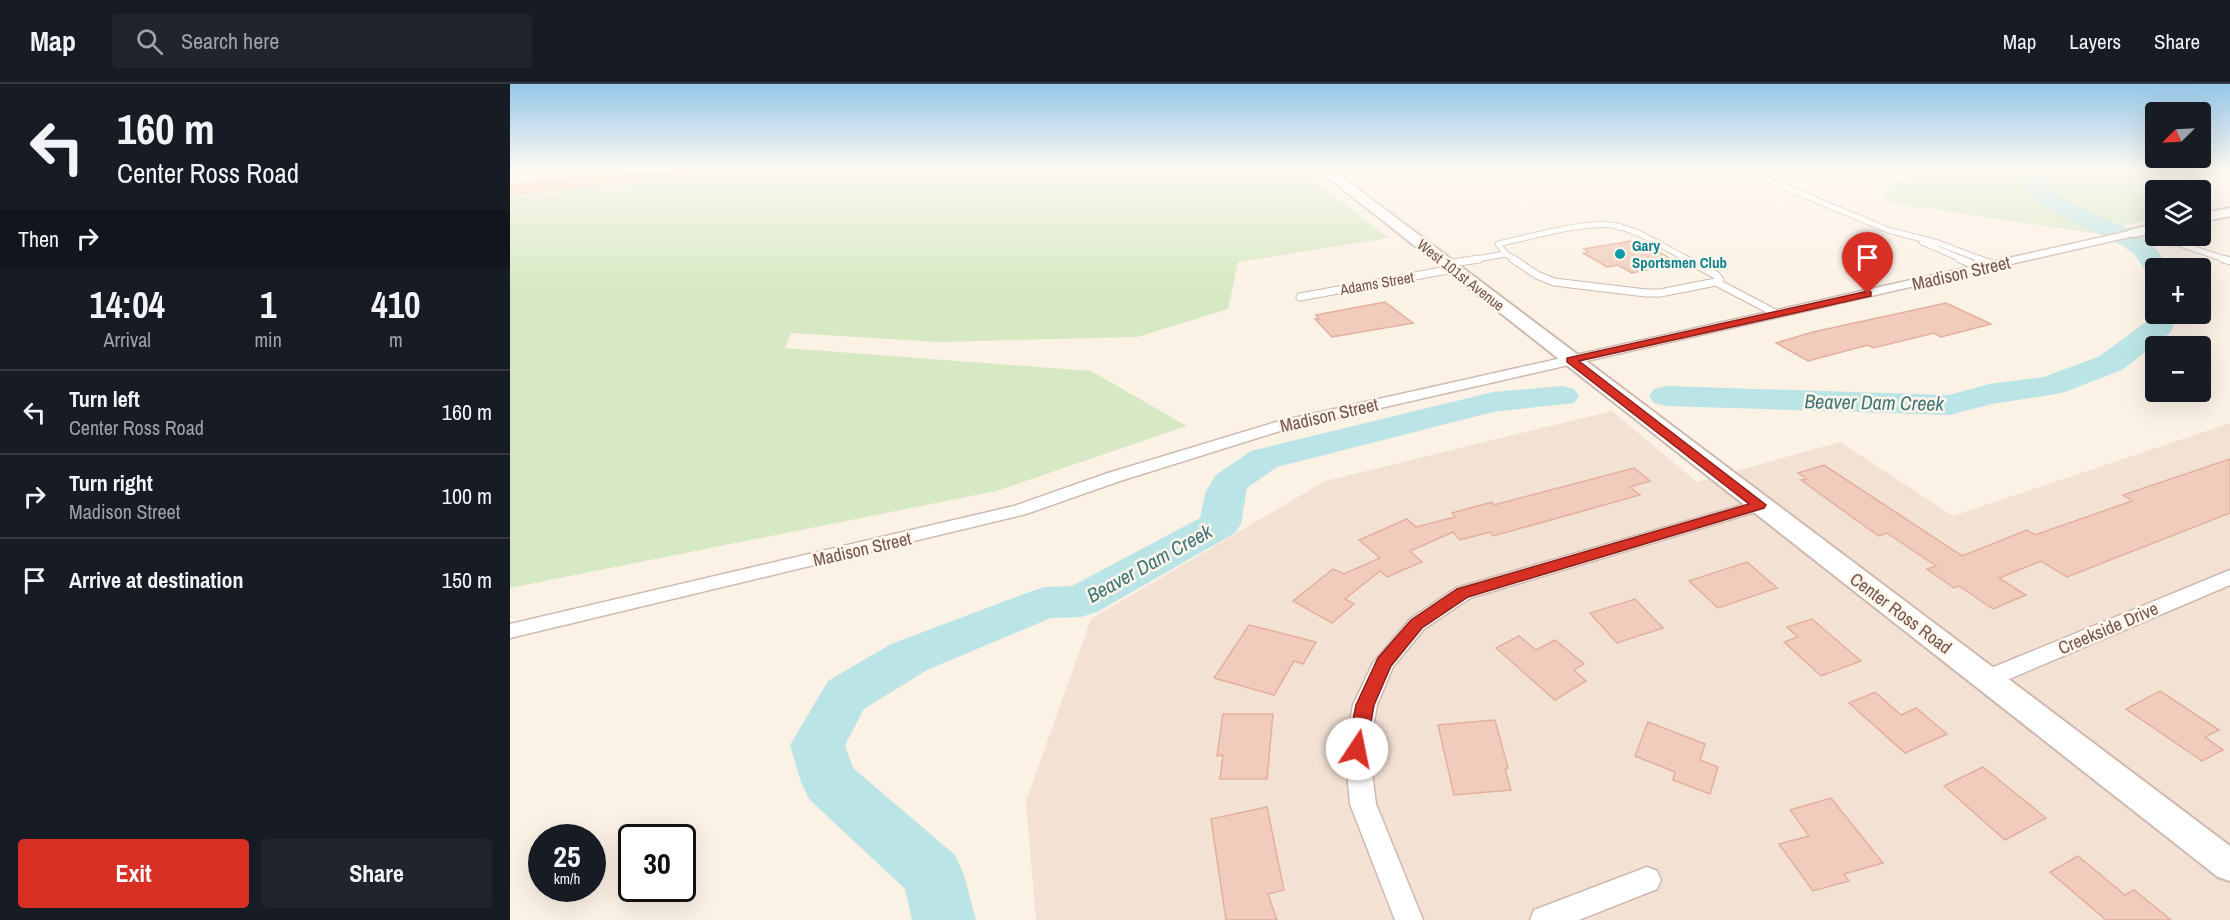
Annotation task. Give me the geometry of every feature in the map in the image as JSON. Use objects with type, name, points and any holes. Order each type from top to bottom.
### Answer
[{"type":"street","name":"West 101st Avenue","points":[[1373,207],[1571,360]]},
{"type":"street","points":[[2211,216],[2230,212]]},
{"type":"street","name":"Madison Street","points":[[510,631],[1020,510],[1114,477],[1276,426],[2144,231]]},
{"type":"street","name":"Center Ross Road","points":[[1571,360],[2230,866]]},
{"type":"street","points":[[1409,920],[1363,804],[1357,749],[1365,705],[1384,663],[1417,624],[1463,593],[1759,505]]},
{"type":"street","name":"Creekside Drive","points":[[1987,679],[2230,577]]},
{"type":"street","points":[[1544,920],[1647,880]]},
{"type":"lane","points":[[1833,207],[1888,230],[1938,243],[1989,267]]},
{"type":"lane","points":[[1615,225],[1636,232],[1716,275],[1720,280],[1716,282],[1660,293],[1554,282],[1538,275],[1506,254],[1498,244],[1589,226],[1615,225]]},
{"type":"lane","points":[[2144,231],[2230,261]]},
{"type":"lane","points":[[1917,239],[1929,247],[1989,267]]},
{"type":"lane","name":"Adams Street","points":[[1300,297],[1506,254]]},
{"type":"lane","points":[[1716,282],[1777,314]]},
{"type":"shaded area","points":[[1612,411],[1697,482],[1840,442],[1953,516],[2230,423],[2230,920],[1036,920],[1026,801],[1091,619],[1325,481]]},
{"type":"green space","points":[[510,207],[1348,207],[1389,238],[1238,262],[1228,309],[1137,337],[938,342],[791,333],[785,348],[1091,371],[1187,426],[996,491],[510,588]]},
{"type":"green space","points":[[1918,207],[2145,207],[2145,220],[2092,233]]},
{"type":"building","name":"Gary Sportsmen Club","points":[[1637,240],[1680,264],[1632,273],[1618,265],[1607,267],[1583,253],[1588,252],[1584,249]]},
{"type":"building","points":[[1385,302],[1413,323],[1332,337],[1315,319],[1319,319],[1316,315]]},
{"type":"building","points":[[1946,303],[1991,324],[1941,337],[1934,333],[1873,348],[1868,345],[1808,361],[1776,343],[1813,332]]},
{"type":"building","points":[[2230,459],[2230,513],[2067,577],[2041,561],[1999,578],[2026,595],[1993,609],[1959,586],[1954,588],[1927,569],[1936,566],[1887,533],[1879,536],[1856,520],[1801,480],[1807,479],[1798,473],[1824,465],[1962,556],[2027,530],[2035,535],[2132,501],[2123,495]]},
{"type":"building","points":[[1634,468],[1650,481],[1630,487],[1640,495],[1493,536],[1490,532],[1460,540],[1453,532],[1410,551],[1422,562],[1387,577],[1380,571],[1345,599],[1354,604],[1332,623],[1293,601],[1333,569],[1344,574],[1380,558],[1359,540],[1407,519],[1416,527],[1455,517],[1452,513],[1492,502],[1494,505]]},
{"type":"building","points":[[1747,562],[1777,588],[1718,608],[1689,581]]},
{"type":"building","points":[[1635,599],[1663,628],[1617,643],[1590,613]]},
{"type":"building","points":[[1812,619],[1861,661],[1821,676],[1784,642],[1798,637],[1787,627]]},
{"type":"building","points":[[1249,625],[1316,642],[1303,664],[1294,661],[1274,695],[1214,678]]},
{"type":"building","points":[[1519,636],[1536,650],[1555,640],[1584,664],[1574,670],[1586,681],[1555,700],[1496,648]]},
{"type":"building","points":[[2160,691],[2219,730],[2205,737],[2223,750],[2202,761],[2126,709]]},
{"type":"building","points":[[1875,692],[1901,715],[1916,708],[1947,734],[1905,753],[1849,703]]},
{"type":"building","points":[[1223,714],[1273,714],[1267,779],[1220,779],[1223,755],[1217,756]]},
{"type":"building","points":[[1495,720],[1508,768],[1505,769],[1511,790],[1454,795],[1438,725]]},
{"type":"building","points":[[1648,722],[1705,744],[1700,760],[1718,767],[1710,794],[1673,780],[1675,772],[1635,756]]},
{"type":"building","points":[[1983,767],[2046,818],[2005,840],[1944,786]]},
{"type":"building","points":[[1831,798],[1883,863],[1844,874],[1849,881],[1813,891],[1779,844],[1809,836],[1790,810]]},
{"type":"building","points":[[1267,807],[1284,890],[1268,894],[1277,920],[1226,920],[1211,819]]},
{"type":"building","points":[[2078,856],[2125,895],[2134,890],[2171,920],[2106,920],[2050,872]]},
{"type":"waterway","name":"Beaver Dam Creek","points":[[2065,207],[2132,240],[2150,258]]},
{"type":"waterway","name":"Beaver Dam Creek","points":[[1666,396],[1950,405],[1989,394],[2050,386],[2111,363],[2160,324]]},
{"type":"waterway","name":"Beaver Dam Creek","points":[[944,920],[933,875],[829,782],[817,745],[846,695],[909,657],[1045,603],[1081,601],[1220,524],[1224,499],[1230,484],[1242,472],[1264,459],[1493,402],[1562,396]]},
{"type":"place","name":"Gary Sportsmen Club","points":[[1620,254]]},
{"type":"route","points":[[1357,749],[1365,705],[1384,663],[1417,624],[1463,593],[1759,505],[1571,360],[1868,294]]}]
